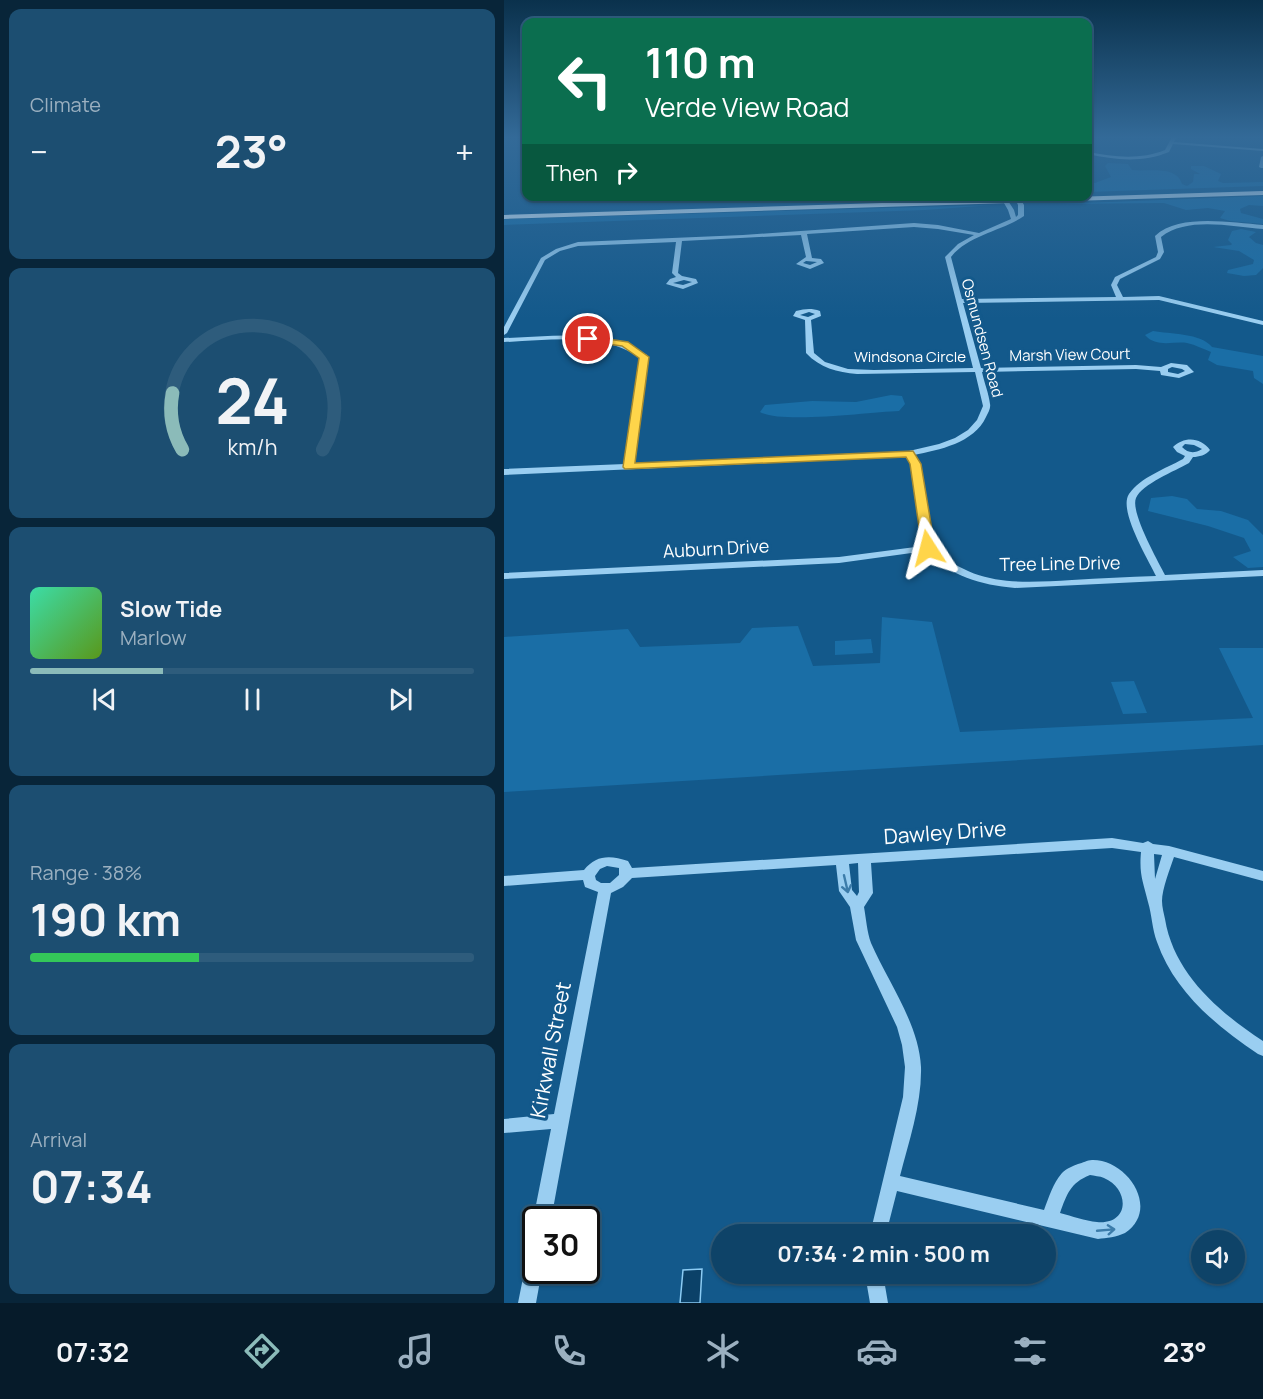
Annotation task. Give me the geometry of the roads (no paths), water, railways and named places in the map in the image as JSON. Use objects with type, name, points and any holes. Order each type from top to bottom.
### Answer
[{"type":"main road","points":[[504,213],[903,201]]},
{"type":"main road","points":[[504,217],[924,201]]},
{"type":"street","points":[[1004,201],[1014,220],[1022,213],[1019,201]]},
{"type":"street","name":"Osmundsen Road","points":[[504,472],[909,454],[952,441],[979,424],[985,416],[987,406],[948,257],[958,245],[1014,220]]},
{"type":"street","points":[[1120,298],[1114,281],[1121,275],[1158,258],[1161,252],[1158,236],[1168,228],[1198,224],[1263,227]]},
{"type":"street","points":[[504,333],[543,259],[568,246],[914,225],[938,226],[981,235]]},
{"type":"street","points":[[804,233],[809,259]]},
{"type":"street","points":[[679,240],[675,273],[680,278]]},
{"type":"street","points":[[960,301],[1120,298],[1170,300],[1263,323]]},
{"type":"street","points":[[1252,320],[1263,312]]},
{"type":"street","name":"Windsona Circle","points":[[808,319],[810,353],[817,361],[836,368],[859,372],[978,370]]},
{"type":"street","points":[[504,340],[611,341],[636,349],[644,357],[629,467]]},
{"type":"street","name":"Marsh View Court","points":[[978,370],[1136,367],[1163,369]]},
{"type":"street","points":[[909,454],[916,464],[928,548]]},
{"type":"street","points":[[1162,578],[1133,519],[1130,502],[1137,490],[1186,461],[1190,454]]},
{"type":"street","name":"Auburn Drive","points":[[504,576],[839,560],[928,548]]},
{"type":"street","name":"Tree Line Drive","points":[[928,548],[955,570],[997,583],[1029,585],[1263,573]]},
{"type":"street","name":"Dawley Drive","points":[[627,873],[1112,843],[1148,846],[1263,876]]},
{"type":"street","points":[[1148,846],[1148,880],[1166,949],[1186,981],[1209,1007],[1240,1034],[1263,1049]]},
{"type":"street","points":[[1154,900],[1169,851]]},
{"type":"street","points":[[857,906],[866,892],[864,858]]},
{"type":"street","points":[[842,860],[846,891],[857,906],[863,940],[904,1027],[910,1045],[913,1067],[910,1097],[880,1224]]},
{"type":"street","points":[[504,881],[588,875],[600,863],[612,861],[623,864],[627,873],[620,884],[605,889],[594,887],[588,880],[588,875]]},
{"type":"street","name":"Kirkwall Street","points":[[545,1206],[605,889]]},
{"type":"street","points":[[504,1126],[560,1121]]},
{"type":"street","points":[[890,1181],[1098,1231],[1113,1231],[1123,1226],[1130,1217],[1132,1206],[1130,1193],[1123,1182],[1112,1172],[1100,1168],[1086,1169],[1072,1174],[1065,1183],[1049,1219]]},
{"type":"street","points":[[527,1303],[531,1284]]},
{"type":"street","points":[[876,1284],[879,1303]]}]
